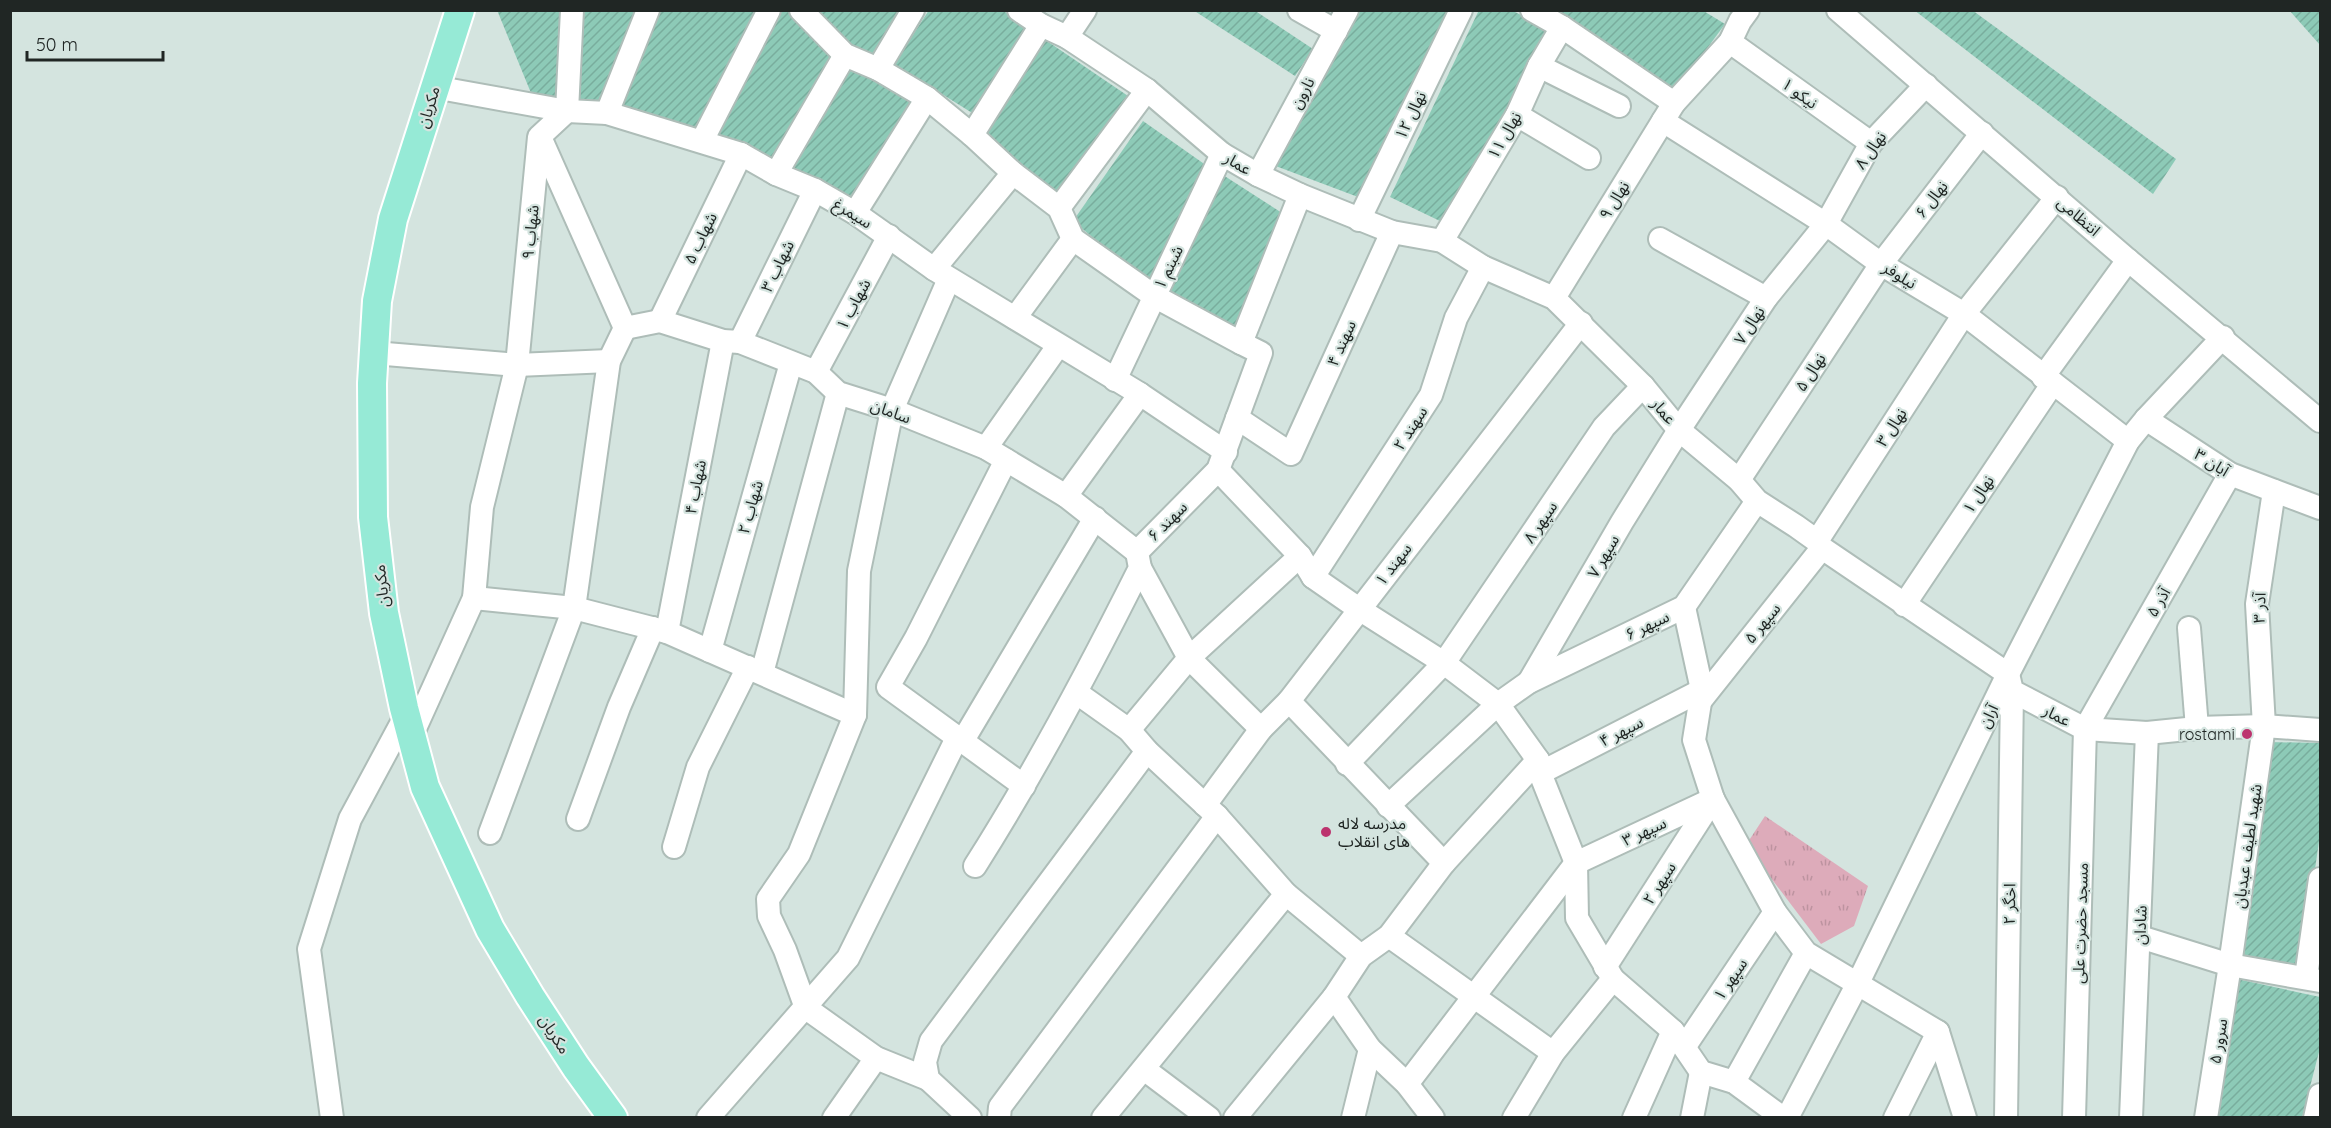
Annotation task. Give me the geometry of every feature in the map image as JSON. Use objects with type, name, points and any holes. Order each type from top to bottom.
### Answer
[{"type":"main road","name":"مکریان","points":[[460,10],[393,219],[376,301],[372,383],[373,517],[384,614],[424,788],[490,929],[576,1067],[613,1118]]},
{"type":"street","points":[[490,833],[574,608],[609,361],[626,328],[540,136],[567,111],[572,10]]},
{"type":"street","points":[[607,113],[648,10]]},
{"type":"street","points":[[702,141],[769,10]]},
{"type":"street","points":[[878,69],[913,10]]},
{"type":"street","name":"عمار","points":[[1019,10],[1041,25],[1067,37],[1147,90],[1222,154],[1258,175],[1300,195],[1392,232],[1442,241],[1483,267],[1554,298],[1643,386],[1679,430],[1739,480],[1757,501],[1820,544],[2010,683],[2085,729],[2147,733],[2197,728],[2264,726],[2320,730]]},
{"type":"street","points":[[1067,37],[1085,10]]},
{"type":"street","points":[[1299,10],[1336,31]]},
{"type":"street","name":"نارون","points":[[1258,175],[1347,10]]},
{"type":"street","name":"نهال ۱۲","points":[[1359,220],[1461,10]]},
{"type":"street","name":"نیلوفر","points":[[1532,10],[1563,27],[1668,112],[1881,264],[1964,314],[2128,441]]},
{"type":"street","name":"انتظامی","points":[[1838,10],[2128,260],[2320,420]]},
{"type":"street","points":[[804,11],[845,55],[878,69],[927,98],[1013,173],[1059,208],[1073,239],[1154,296],[1241,343],[1300,195]]},
{"type":"street","name":"نهال ۹","points":[[1554,298],[1668,112],[1730,42],[1737,14]]},
{"type":"street","points":[[972,135],[1041,25]]},
{"type":"street","name":"نهال ۱۱","points":[[1442,241],[1517,115],[1539,66],[1563,27]]},
{"type":"street","name":"نیکو ۱","points":[[1730,42],[1871,143]]},
{"type":"street","points":[[776,174],[845,55]]},
{"type":"street","points":[[1539,66],[1618,106]]},
{"type":"street","name":"نهال ۸","points":[[1826,224],[1871,143],[1926,85]]},
{"type":"street","name":"سیمرغ","points":[[434,87],[567,111],[607,113],[741,154],[776,174],[815,190],[855,213],[942,274],[1140,394],[1222,461],[1300,556],[1313,577]]},
{"type":"street","points":[[1059,208],[1147,90]]},
{"type":"street","points":[[855,213],[927,98]]},
{"type":"street","points":[[1517,115],[1589,158]]},
{"type":"street","name":"نهال ۶","points":[[1881,264],[1982,133]]},
{"type":"street","name":"شهاب ۹","points":[[332,1118],[309,949],[350,819],[409,725],[474,598],[482,507],[517,365],[540,136]]},
{"type":"street","name":"شهاب ۵","points":[[660,321],[741,154]]},
{"type":"street","name":"شبنم ۱","points":[[1114,380],[1222,154]]},
{"type":"street","points":[[970,1118],[928,1079],[876,1058],[806,1008],[785,950],[769,916],[768,899],[799,854],[855,715],[859,571],[892,410],[942,274],[1013,173]]},
{"type":"street","name":"شهاب ۳","points":[[732,342],[815,190]]},
{"type":"street","name":"نهال ۳","points":[[1820,544],[1964,314],[2057,197]]},
{"type":"street","name":"نهال ۷","points":[[1679,430],[1766,298],[1826,224]]},
{"type":"street","name":"سهند ۴","points":[[1237,418],[1291,454],[1392,232]]},
{"type":"street","name":"شهاب ۱","points":[[816,372],[889,236]]},
{"type":"street","points":[[1015,318],[1073,239]]},
{"type":"street","points":[[1660,239],[1766,298]]},
{"type":"street","name":"نهال ۱","points":[[1904,605],[2128,260]]},
{"type":"street","name":"نهال ۵","points":[[1739,480],[1881,264]]},
{"type":"street","name":"سهند ۲","points":[[1313,577],[1431,395],[1456,318],[1483,267]]},
{"type":"street","name":"سامان","points":[[626,328],[660,321],[732,342],[816,372],[838,393],[892,410],[986,448],[1066,496],[1095,518],[1139,560]]},
{"type":"street","name":"سهند ۱","points":[[999,1118],[1000,1107],[1211,811],[1261,729],[1289,701],[1581,323]]},
{"type":"street","name":"آران","points":[[1785,1118],[1858,983],[2010,683],[2128,441],[2146,418],[2223,337]]},
{"type":"street","name":"شهاب ۴","points":[[578,819],[619,707],[660,630],[732,342]]},
{"type":"street","name":"سهند ۶","points":[[981,857],[1077,693],[1139,560],[1222,461],[1261,352],[1241,343]]},
{"type":"street","points":[[986,448],[1058,345]]},
{"type":"street","points":[[374,353],[517,365],[609,361]]},
{"type":"street","name":"شهاب ۲","points":[[710,651],[791,363]]},
{"type":"street","name":"سپهر ۸","points":[[1347,764],[1444,663],[1604,427],[1643,386]]},
{"type":"street","points":[[674,847],[698,767],[755,670],[838,393]]},
{"type":"street","points":[[1066,496],[1140,394]]},
{"type":"street","name":"آبان ۳","points":[[2146,418],[2230,474],[2320,508]]},
{"type":"street","name":"سپهر ۷","points":[[1529,682],[1622,522],[1679,430]]},
{"type":"street","points":[[855,715],[888,687],[916,638],[1006,460]]},
{"type":"street","name":"آذر ۵","points":[[2085,729],[2230,474]]},
{"type":"street","name":"آذر ۳","points":[[2264,726],[2257,604],[2279,493]]},
{"type":"street","name":"سپهر ۶","points":[[1388,806],[1498,704],[1529,682],[1684,607],[1757,501]]},
{"type":"street","points":[[708,1118],[848,958],[960,740],[1095,518]]},
{"type":"street","name":"سپهر ۵","points":[[1702,695],[1820,544]]},
{"type":"street","points":[[1129,730],[1189,658],[1300,556]]},
{"type":"street","points":[[1139,560],[1189,658],[1261,729]]},
{"type":"street","points":[[1313,577],[1444,663],[1498,704],[1539,766],[1576,863],[1576,918],[1609,973],[1679,1038],[1701,1072],[1734,1082],[1785,1118]]},
{"type":"street","points":[[474,598],[574,608],[660,630],[855,715]]},
{"type":"street","points":[[1684,607],[1702,695],[1694,740],[1713,799],[1775,912],[1806,954],[1938,1032],[1965,1118]]},
{"type":"street","points":[[2189,628],[2197,728]]},
{"type":"street","name":"اخگر ۲","points":[[2006,1118],[2010,683]]},
{"type":"street","points":[[888,687],[1024,786]]},
{"type":"street","points":[[1077,693],[1129,730],[1147,751],[1211,811],[1286,894],[1361,956]]},
{"type":"street","name":"سپهر ۴","points":[[1539,766],[1702,695]]},
{"type":"street","points":[[1289,701],[1444,863]]},
{"type":"street","name":"شهید لطیف عبدیان","points":[[2230,965],[2264,726]]},
{"type":"street","name":"مسجد حضرت علی","points":[[2074,1118],[2085,729]]},
{"type":"street","name":"شادان","points":[[2131,1118],[2147,733]]},
{"type":"street","points":[[928,1079],[925,1062],[931,1041],[1147,751]]},
{"type":"street","points":[[1235,1118],[1334,997],[1361,956],[1389,936],[1444,863],[1539,766]]},
{"type":"street","name":"سپهر ۳","points":[[1576,863],[1713,799]]},
{"type":"street","name":"سپهر ۲","points":[[1514,1118],[1553,1053],[1609,973],[1713,799]]},
{"type":"street","points":[[1407,1084],[1576,863]]},
{"type":"street","points":[[2140,937],[2230,965],[2313,979],[2320,879]]},
{"type":"street","points":[[1103,1118],[1286,894]]},
{"type":"street","name":"سپهر ۱","points":[[1634,1118],[1679,1038],[1775,912]]},
{"type":"street","points":[[1389,936],[1553,1053]]},
{"type":"street","points":[[1734,1082],[1806,954]]},
{"type":"street","name":"سرور ۵","points":[[2206,1118],[2230,965]]},
{"type":"street","points":[[1334,997],[1370,1049],[1407,1084],[1433,1118]]},
{"type":"street","points":[[1895,1118],[1938,1032]]},
{"type":"street","points":[[1353,1118],[1370,1049]]},
{"type":"street","points":[[834,1118],[876,1058]]},
{"type":"street","points":[[1144,1070],[1209,1118]]},
{"type":"street","points":[[1692,1118],[1701,1072]]},
{"type":"street","points":[[2315,1118],[2320,1095]]},
{"type":"green space","points":[[1765,816],[1868,886],[1854,926],[1821,944],[1746,845]]},
{"type":"building","points":[[497,10],[561,10],[558,97],[531,93]]},
{"type":"building","points":[[576,10],[642,10],[606,105],[571,107]]},
{"type":"building","points":[[654,10],[762,10],[697,131],[618,109]]},
{"type":"building","points":[[774,10],[787,10],[839,57],[774,166],[710,137]]},
{"type":"building","points":[[817,10],[905,10],[876,61],[845,44]]},
{"type":"building","points":[[929,10],[1002,10],[1032,30],[977,116],[894,64]]},
{"type":"building","points":[[1193,10],[1254,10],[1313,49],[1295,76]]},
{"type":"building","points":[[1356,10],[1451,10],[1358,197],[1273,165]]},
{"type":"building","points":[[1479,10],[1511,10],[1549,29],[1519,88],[1442,222],[1390,197]]},
{"type":"building","points":[[1541,10],[1702,10],[1725,24],[1675,92]]},
{"type":"building","points":[[1914,10],[1972,10],[2176,159],[2153,194]]},
{"type":"building","points":[[2289,10],[2320,10],[2320,45]]},
{"type":"building","points":[[1044,39],[1134,100],[1055,195],[982,132]]},
{"type":"building","points":[[853,64],[918,105],[853,206],[782,172]]},
{"type":"building","points":[[1143,121],[1210,168],[1151,286],[1073,221]]},
{"type":"building","points":[[1223,175],[1282,213],[1235,331],[1166,296]]},
{"type":"building","points":[[2268,742],[2320,743],[2320,834],[2301,968],[2236,959]]},
{"type":"building","points":[[2237,979],[2320,997],[2320,1048],[2302,1118],[2215,1118]]},
{"type":"place","name":"rostami","points":[[2247,734]]},
{"type":"place","name":"مدرسه لاله های انقلاب","points":[[1326,832]]}]
